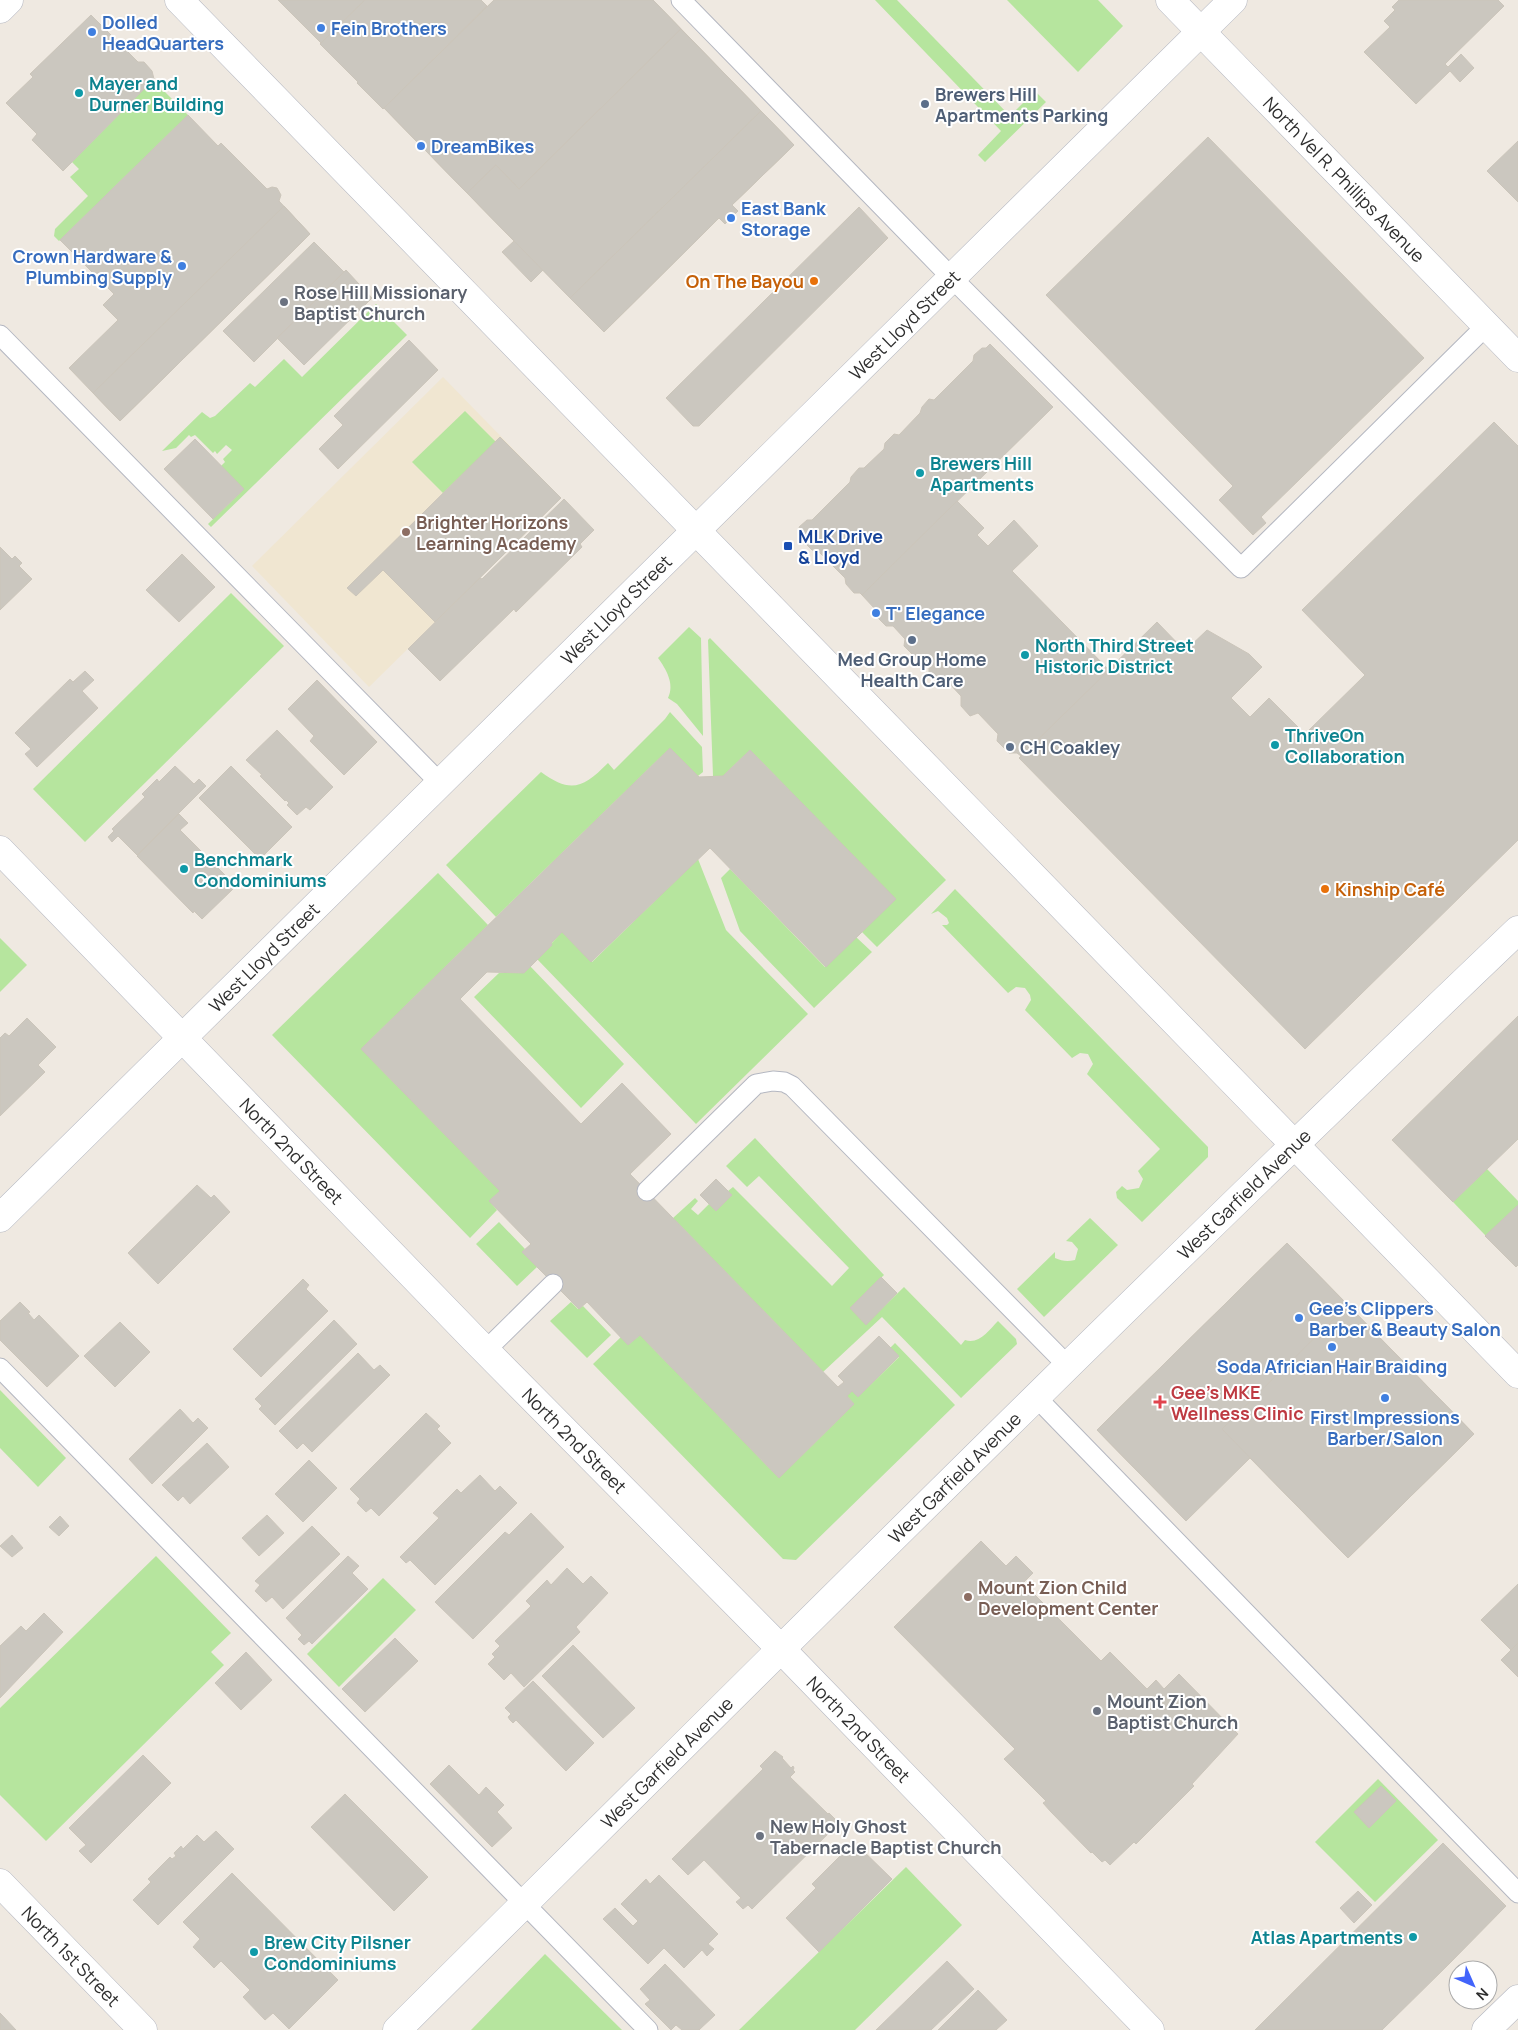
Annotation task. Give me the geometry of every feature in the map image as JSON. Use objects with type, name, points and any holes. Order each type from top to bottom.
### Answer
[{"type":"street","points":[[0,8],[9,0]]},
{"type":"street","points":[[179,0],[1518,1374]]},
{"type":"street","name":"North Vel R. Phillips Avenue","points":[[1170,0],[1518,358]]},
{"type":"street","name":"West Lloyd Street","points":[[0,1218],[1233,0]]},
{"type":"street","name":"North 2nd Street","points":[[0,850],[485,1351],[780,1649],[1150,2030]]},
{"type":"street","name":"West Garfield Avenue","points":[[397,2030],[780,1649],[1294,1144],[1518,930]]},
{"type":"street","name":"North 1st Street","points":[[0,1883],[143,2030]]},
{"type":"street","points":[[1486,2030],[1518,1999]]},
{"type":"lane","points":[[681,0],[1241,568],[1486,326]]},
{"type":"lane","points":[[0,335],[440,783]]},
{"type":"lane","points":[[647,1191],[756,1084],[774,1081],[784,1082],[792,1086],[811,1105],[1068,1366]]},
{"type":"lane","points":[[485,1351],[553,1284]]},
{"type":"lane","points":[[0,1368],[648,2030]]},
{"type":"lane","points":[[1036,1398],[1518,1893]]},
{"type":"shaded area","name":"Brighter Horizons Learning Academy","points":[[443,377],[561,498],[369,687],[252,566]]},
{"type":"green space","points":[[875,0],[897,0],[1010,116],[1035,91],[1046,102],[985,162],[978,155],[1001,131]]},
{"type":"green space","points":[[1007,0],[1098,0],[1123,26],[1078,72]]},
{"type":"green space","points":[[153,80],[188,115],[59,241],[54,236],[55,229],[88,196],[70,177],[79,169],[72,162]]},
{"type":"green space","points":[[376,304],[407,335],[211,527],[208,524],[244,489],[221,466],[225,462],[223,459],[232,450],[226,445],[217,454],[215,451],[213,453],[195,435],[191,437],[189,435],[176,448],[162,451],[202,412],[210,418],[215,416],[250,383],[255,387],[284,359],[302,377]]},
{"type":"green space","points":[[465,411],[496,442],[443,493],[412,462]]},
{"type":"green space","points":[[231,593],[284,646],[85,842],[33,789]]},
{"type":"green space","points":[[689,627],[701,638],[703,736],[677,704],[668,698],[671,687],[670,682],[667,672],[658,658]]},
{"type":"green space","points":[[710,638],[946,880],[877,947],[862,932],[895,899],[750,750],[723,776],[713,776],[708,640]]},
{"type":"green space","points":[[670,712],[702,747],[703,772],[698,776],[670,748],[496,917],[446,865],[541,772],[561,783],[576,785],[584,783],[608,763],[614,770]]},
{"type":"green space","points":[[698,859],[726,930],[808,1014],[696,1124],[537,959],[562,932],[592,962]]},
{"type":"green space","points":[[730,869],[825,967],[856,937],[872,952],[814,1008],[740,931],[721,878]]},
{"type":"green space","points":[[438,873],[488,925],[361,1049],[500,1191],[489,1201],[497,1210],[470,1238],[272,1035]]},
{"type":"green space","points":[[955,889],[1208,1147],[1208,1157],[1142,1222],[1117,1198],[1116,1192],[1122,1186],[1127,1190],[1139,1188],[1143,1179],[1138,1171],[1160,1149],[1087,1074],[1093,1064],[1088,1054],[1080,1053],[1072,1058],[1025,1010],[1031,1000],[1025,988],[1016,987],[1008,993],[942,925],[949,923],[947,918],[938,911],[931,914]]},
{"type":"green space","points":[[0,938],[27,965],[0,992]]},
{"type":"green space","points":[[530,966],[624,1064],[581,1108],[474,997],[499,973],[523,973]]},
{"type":"green space","points":[[755,1138],[884,1275],[850,1308],[866,1324],[904,1287],[961,1345],[965,1340],[979,1339],[998,1321],[1016,1339],[1017,1344],[961,1398],[882,1317],[823,1372],[673,1218],[695,1198],[698,1201],[691,1209],[698,1215],[709,1204],[732,1195],[728,1191],[733,1187],[832,1286],[849,1268],[759,1176],[747,1187],[726,1166]]},
{"type":"green space","points":[[1487,1169],[1518,1201],[1518,1205],[1486,1236],[1453,1202]]},
{"type":"green space","points":[[1090,1218],[1118,1245],[1044,1317],[1017,1289],[1055,1252],[1055,1258],[1067,1261],[1075,1260],[1078,1249],[1072,1242],[1066,1241]]},
{"type":"green space","points":[[499,1222],[525,1249],[522,1252],[537,1267],[517,1286],[476,1244]]},
{"type":"green space","points":[[571,1302],[578,1309],[583,1306],[611,1335],[587,1358],[550,1321]]},
{"type":"green space","points":[[640,1335],[779,1478],[854,1404],[847,1396],[852,1391],[858,1397],[899,1357],[890,1348],[895,1343],[955,1405],[796,1560],[783,1559],[593,1364],[621,1337],[628,1345]]},
{"type":"green space","points":[[0,1390],[66,1458],[38,1487],[0,1448]]},
{"type":"green space","points":[[156,1556],[231,1633],[211,1652],[224,1665],[46,1841],[0,1795],[0,1708]]},
{"type":"green space","points":[[383,1578],[416,1610],[339,1687],[307,1654]]},
{"type":"green space","points":[[1378,1779],[1438,1840],[1375,1902],[1315,1842]]},
{"type":"green space","points":[[906,1867],[962,1925],[855,2030],[739,2030]]},
{"type":"green space","points":[[545,1954],[622,2030],[471,2030]]},
{"type":"building","name":"Fein Brothers","points":[[278,0],[365,0],[321,43]]},
{"type":"building","points":[[365,0],[481,0],[487,6],[383,109],[320,44]]},
{"type":"building","points":[[494,0],[653,0],[794,145],[732,205],[738,211],[725,224],[719,218],[604,332],[543,270],[531,282],[502,252],[514,241],[384,108]]},
{"type":"building","points":[[494,0],[653,0],[681,29],[519,189],[496,165],[467,193],[384,108]]},
{"type":"building","points":[[1399,0],[1498,0],[1504,6],[1445,64],[1448,67],[1461,54],[1474,68],[1460,82],[1450,71],[1416,104],[1364,52],[1390,27],[1384,21],[1395,10],[1392,7]]},
{"type":"building","name":"Mayer and Durner Building","points":[[91,15],[138,62],[144,62],[152,71],[154,79],[63,171],[32,140],[37,134],[6,103],[33,77],[30,74]]},
{"type":"building","points":[[681,29],[761,111],[570,298],[467,193],[496,165],[519,189]]},
{"type":"building","points":[[761,111],[794,145],[732,205],[738,211],[725,224],[719,218],[604,332],[570,298]]},
{"type":"building","name":"Crown Hardware & Plumbing Supply","points":[[188,115],[218,146],[221,143],[267,189],[277,188],[281,195],[279,201],[310,234],[120,421],[69,368],[118,320],[103,305],[114,294],[60,240]]},
{"type":"building","points":[[1208,137],[1424,358],[1261,517],[1266,523],[1253,535],[1219,500],[1233,486],[1046,295]]},
{"type":"building","points":[[1518,141],[1518,202],[1487,171]]},
{"type":"building","points":[[284,206],[310,234],[120,421],[93,393]]},
{"type":"building","name":"On The Bayou","points":[[859,207],[888,238],[699,426],[693,426],[666,398]]},
{"type":"building","name":"Rose Hill Missionary Baptist Church","points":[[314,242],[344,272],[254,362],[223,331]]},
{"type":"building","points":[[346,270],[372,298],[304,365],[277,338]]},
{"type":"building","points":[[409,340],[438,370],[338,469],[319,449],[343,425],[334,416]]},
{"type":"building","name":"Brewers Hill Apartments","points":[[990,344],[1053,407],[862,595],[854,593],[846,584],[845,578],[818,551],[812,550],[803,541],[799,527],[807,520],[812,520],[850,482],[851,477],[859,468],[864,468],[884,449],[885,443],[894,434],[899,435],[920,413],[922,407],[929,399],[934,400],[973,361],[974,355]]},
{"type":"building","name":"ThriveOn Collaboration","points":[[1494,422],[1518,446],[1518,840],[1305,1049],[1019,758],[1157,622],[1185,651],[1207,630],[1249,654],[1262,667],[1231,698],[1250,717],[1269,698],[1305,734],[1365,675],[1302,610]]},
{"type":"building","points":[[500,437],[561,498],[435,622],[383,570],[356,596],[347,588]]},
{"type":"building","points":[[195,439],[244,489],[213,519],[164,469]]},
{"type":"building","points":[[564,499],[594,530],[580,544],[582,547],[516,612],[514,609],[440,681],[408,649]]},
{"type":"building","points":[[957,501],[984,528],[977,535],[988,546],[1014,520],[1038,546],[1012,571],[1109,670],[1021,756],[1017,753],[1009,753],[997,741],[998,734],[978,713],[970,716],[961,706],[961,696],[947,681],[938,683],[929,674],[929,663],[922,656],[915,657],[904,646],[905,639],[893,626],[886,626],[876,616],[875,609],[862,595]]},
{"type":"building","points":[[0,547],[12,559],[15,556],[22,563],[19,566],[32,579],[0,610]]},
{"type":"building","points":[[182,554],[215,587],[179,622],[146,590]]},
{"type":"building","points":[[85,671],[94,680],[82,691],[98,708],[37,767],[25,754],[31,749],[15,733],[70,679],[73,682]]},
{"type":"building","points":[[317,680],[377,742],[344,775],[310,741],[314,736],[288,709]]},
{"type":"building","points":[[277,730],[333,787],[310,810],[306,807],[297,815],[287,805],[289,803],[246,760]]},
{"type":"building","points":[[670,748],[699,777],[723,776],[750,750],[896,899],[826,967],[710,848],[591,962],[562,932],[551,943],[552,945],[524,973],[487,972],[460,999],[581,1124],[622,1083],[671,1134],[630,1174],[838,1387],[844,1382],[838,1376],[879,1336],[899,1356],[858,1397],[852,1391],[847,1396],[854,1404],[779,1478],[640,1335],[628,1345],[587,1302],[579,1309],[522,1252],[531,1244],[489,1201],[500,1191],[361,1049]]},
{"type":"building","points":[[175,766],[194,784],[199,779],[206,786],[137,855],[118,836],[112,842],[108,837],[114,831],[112,829],[145,797],[142,794],[157,779],[159,782]]},
{"type":"building","points":[[231,766],[292,827],[260,859],[199,798]]},
{"type":"building","name":"Benchmark Condominiums","points":[[179,814],[188,823],[180,830],[228,878],[226,880],[234,888],[202,919],[194,911],[193,913],[137,856]]},
{"type":"building","points":[[1518,1016],[1518,1139],[1453,1202],[1392,1140]]},
{"type":"building","points":[[27,1018],[56,1047],[38,1065],[45,1072],[0,1116],[0,1038],[5,1033],[9,1036]]},
{"type":"building","points":[[716,1179],[732,1195],[716,1211],[700,1195]]},
{"type":"building","points":[[197,1185],[211,1198],[214,1195],[230,1212],[158,1284],[128,1253]]},
{"type":"building","points":[[1518,1205],[1518,1265],[1516,1267],[1485,1236]]},
{"type":"building","points":[[1287,1243],[1348,1305],[1158,1492],[1097,1430]]},
{"type":"building","points":[[1287,1243],[1474,1434],[1348,1558],[1250,1458],[1186,1521],[1097,1430]]},
{"type":"building","points":[[881,1277],[897,1293],[866,1325],[850,1308]]},
{"type":"building","points":[[303,1279],[309,1285],[306,1289],[328,1311],[261,1377],[233,1349]]},
{"type":"building","points":[[20,1302],[30,1312],[28,1313],[34,1320],[39,1315],[79,1356],[47,1387],[0,1340],[0,1321]]},
{"type":"building","points":[[1348,1305],[1474,1434],[1348,1558],[1222,1429]]},
{"type":"building","points":[[334,1320],[357,1344],[275,1425],[259,1409],[262,1406],[255,1399]]},
{"type":"building","points":[[120,1322],[150,1352],[115,1387],[84,1356]]},
{"type":"building","points":[[358,1353],[374,1370],[380,1365],[390,1375],[312,1452],[303,1443],[297,1449],[279,1431]]},
{"type":"building","points":[[180,1409],[193,1423],[198,1418],[208,1428],[152,1484],[129,1459]]},
{"type":"building","points":[[426,1413],[440,1426],[437,1429],[451,1443],[379,1516],[371,1508],[366,1512],[357,1503],[360,1499],[350,1489]]},
{"type":"building","points":[[207,1443],[229,1467],[190,1504],[183,1496],[178,1501],[162,1485]]},
{"type":"building","points":[[309,1460],[337,1488],[303,1522],[275,1494]]},
{"type":"building","points":[[480,1475],[495,1491],[500,1486],[517,1503],[435,1585],[410,1560],[406,1563],[400,1557],[439,1518],[433,1513],[457,1489],[461,1493]]},
{"type":"building","points":[[531,1513],[564,1547],[473,1639],[435,1602],[505,1532],[509,1535]]},
{"type":"building","points":[[267,1515],[284,1533],[259,1556],[242,1538]]},
{"type":"building","points":[[60,1516],[69,1526],[59,1536],[49,1527]]},
{"type":"building","points":[[312,1526],[340,1554],[283,1609],[272,1597],[266,1602],[255,1591],[260,1585],[255,1581]]},
{"type":"building","points":[[12,1535],[23,1548],[12,1557],[0,1546]]},
{"type":"building","name":"Mount Zion Baptist Church","points":[[981,1541],[1006,1566],[1016,1556],[1033,1573],[1023,1583],[1101,1661],[1110,1652],[1147,1689],[1156,1680],[1164,1689],[1179,1674],[1238,1734],[1192,1784],[1194,1786],[1136,1844],[1134,1842],[1110,1865],[1105,1860],[1102,1862],[1091,1853],[1051,1812],[1043,1803],[1046,1801],[1004,1759],[1015,1749],[894,1627]]},
{"type":"building","points":[[348,1556],[359,1566],[352,1573],[368,1589],[312,1644],[309,1641],[304,1645],[298,1639],[302,1635],[286,1618]]},
{"type":"building","points":[[567,1568],[583,1584],[591,1576],[608,1593],[576,1627],[580,1632],[524,1687],[511,1673],[504,1680],[488,1664],[495,1657],[492,1654],[500,1646],[495,1641],[531,1606],[526,1601],[547,1580],[551,1585]]},
{"type":"building","points":[[1518,1584],[1518,1643],[1511,1650],[1481,1620]]},
{"type":"building","points":[[44,1613],[63,1632],[0,1698],[0,1646],[21,1626],[26,1631]]},
{"type":"building","points":[[395,1638],[418,1661],[365,1712],[342,1689]]},
{"type":"building","points":[[1518,1643],[1518,1677],[1501,1660]]},
{"type":"building","points":[[573,1645],[635,1708],[603,1738],[542,1676]]},
{"type":"building","points":[[246,1652],[272,1680],[241,1710],[215,1683]]},
{"type":"building","points":[[533,1681],[594,1743],[566,1771],[516,1720],[513,1723],[508,1717],[511,1714],[505,1708]]},
{"type":"building","name":"New Holy Ghost Tabernacle Baptist Church","points":[[775,1751],[783,1757],[791,1768],[793,1766],[795,1772],[790,1777],[829,1813],[838,1824],[752,1909],[748,1905],[743,1909],[736,1902],[741,1898],[704,1860],[688,1875],[672,1859],[763,1769],[760,1766]]},
{"type":"building","points":[[143,1755],[171,1783],[91,1863],[79,1851],[86,1845],[69,1828]]},
{"type":"building","points":[[449,1765],[479,1795],[486,1787],[504,1805],[497,1812],[512,1828],[492,1847],[430,1784]]},
{"type":"building","points":[[1381,1786],[1396,1801],[1369,1828],[1354,1812]]},
{"type":"building","points":[[345,1794],[428,1877],[394,1911],[311,1827]]},
{"type":"building","points":[[216,1831],[234,1849],[158,1925],[133,1900],[151,1882],[148,1879],[170,1857],[172,1859],[176,1856],[174,1853],[181,1846],[183,1849],[197,1835],[204,1842]]},
{"type":"building","points":[[854,1842],[892,1879],[819,1952],[786,1918],[816,1888],[812,1884]]},
{"type":"building","name":"Atlas Apartments","points":[[1443,1843],[1506,1906],[1453,1960],[1448,1960],[1448,1965],[1382,2030],[1255,2030]]},
{"type":"building","name":"Brew City Pilsner Condominiums","points":[[232,1873],[338,1980],[289,2029],[273,2013],[265,2020],[243,1997],[250,1990],[221,1961],[214,1968],[193,1947],[200,1939],[183,1922]]},
{"type":"building","points":[[659,1875],[718,1934],[708,1944],[714,1949],[707,1956],[702,1950],[684,1968],[664,1948],[648,1964],[603,1919],[615,1908],[633,1926],[638,1921],[621,1904],[646,1879],[650,1884]]},
{"type":"building","points":[[1358,1891],[1372,1905],[1354,1923],[1340,1908]]},
{"type":"building","points":[[947,1961],[974,1989],[931,2030],[876,2030]]},
{"type":"building","points":[[665,1964],[715,2015],[699,2030],[682,2030],[676,2025],[671,2030],[645,2004],[650,2000],[640,1989]]},
{"type":"building","points":[[978,1990],[1007,2020],[996,2030],[938,2030]]},
{"type":"building","points":[[0,2013],[2,2015],[16,2030],[0,2030]]},
{"type":"place","name":"Fein Brothers","points":[[321,28]]},
{"type":"place","name":"Dolled HeadQuarters","points":[[92,32]]},
{"type":"place","name":"Mayer and Durner Building","points":[[79,93]]},
{"type":"place","name":"Brewers Hill Apartments Parking","points":[[925,104]]},
{"type":"place","name":"DreamBikes","points":[[421,146]]},
{"type":"place","name":"East Bank Storage","points":[[731,218]]},
{"type":"place","name":"Crown Hardware & Plumbing Supply","points":[[182,266]]},
{"type":"place","name":"On The Bayou","points":[[814,281]]},
{"type":"place","name":"Rose Hill Missionary Baptist Church","points":[[284,302]]},
{"type":"place","name":"Brewers Hill Apartments","points":[[920,473]]},
{"type":"place","name":"Brighter Horizons Learning Academy","points":[[406,532]]},
{"type":"place","name":"MLK Drive & Lloyd","points":[[788,546]]},
{"type":"place","name":"T' Elegance","points":[[876,613]]},
{"type":"place","name":"Med Group Home Health Care","points":[[912,640]]},
{"type":"place","name":"North Third Street Historic District","points":[[1025,655]]},
{"type":"place","name":"ThriveOn Collaboration","points":[[1275,745]]},
{"type":"place","name":"CH Coakley","points":[[1010,747]]},
{"type":"place","name":"Benchmark Condominiums","points":[[184,869]]},
{"type":"place","name":"Kinship Café","points":[[1325,889]]},
{"type":"place","name":"Gee's Clippers Barber & Beauty Salon","points":[[1299,1318]]},
{"type":"place","name":"Soda Africian Hair Braiding","points":[[1332,1347]]},
{"type":"place","name":"First Impressions Barber/Salon","points":[[1385,1398]]},
{"type":"place","name":"Gee’s MKE Wellness Clinic","points":[[1160,1402]]},
{"type":"place","name":"Mount Zion Child Development Center","points":[[968,1597]]},
{"type":"place","name":"Mount Zion Baptist Church","points":[[1097,1711]]},
{"type":"place","name":"New Holy Ghost Tabernacle Baptist Church","points":[[760,1836]]},
{"type":"place","name":"Atlas Apartments","points":[[1413,1937]]},
{"type":"place","name":"Brew City Pilsner Condominiums","points":[[254,1952]]}]
